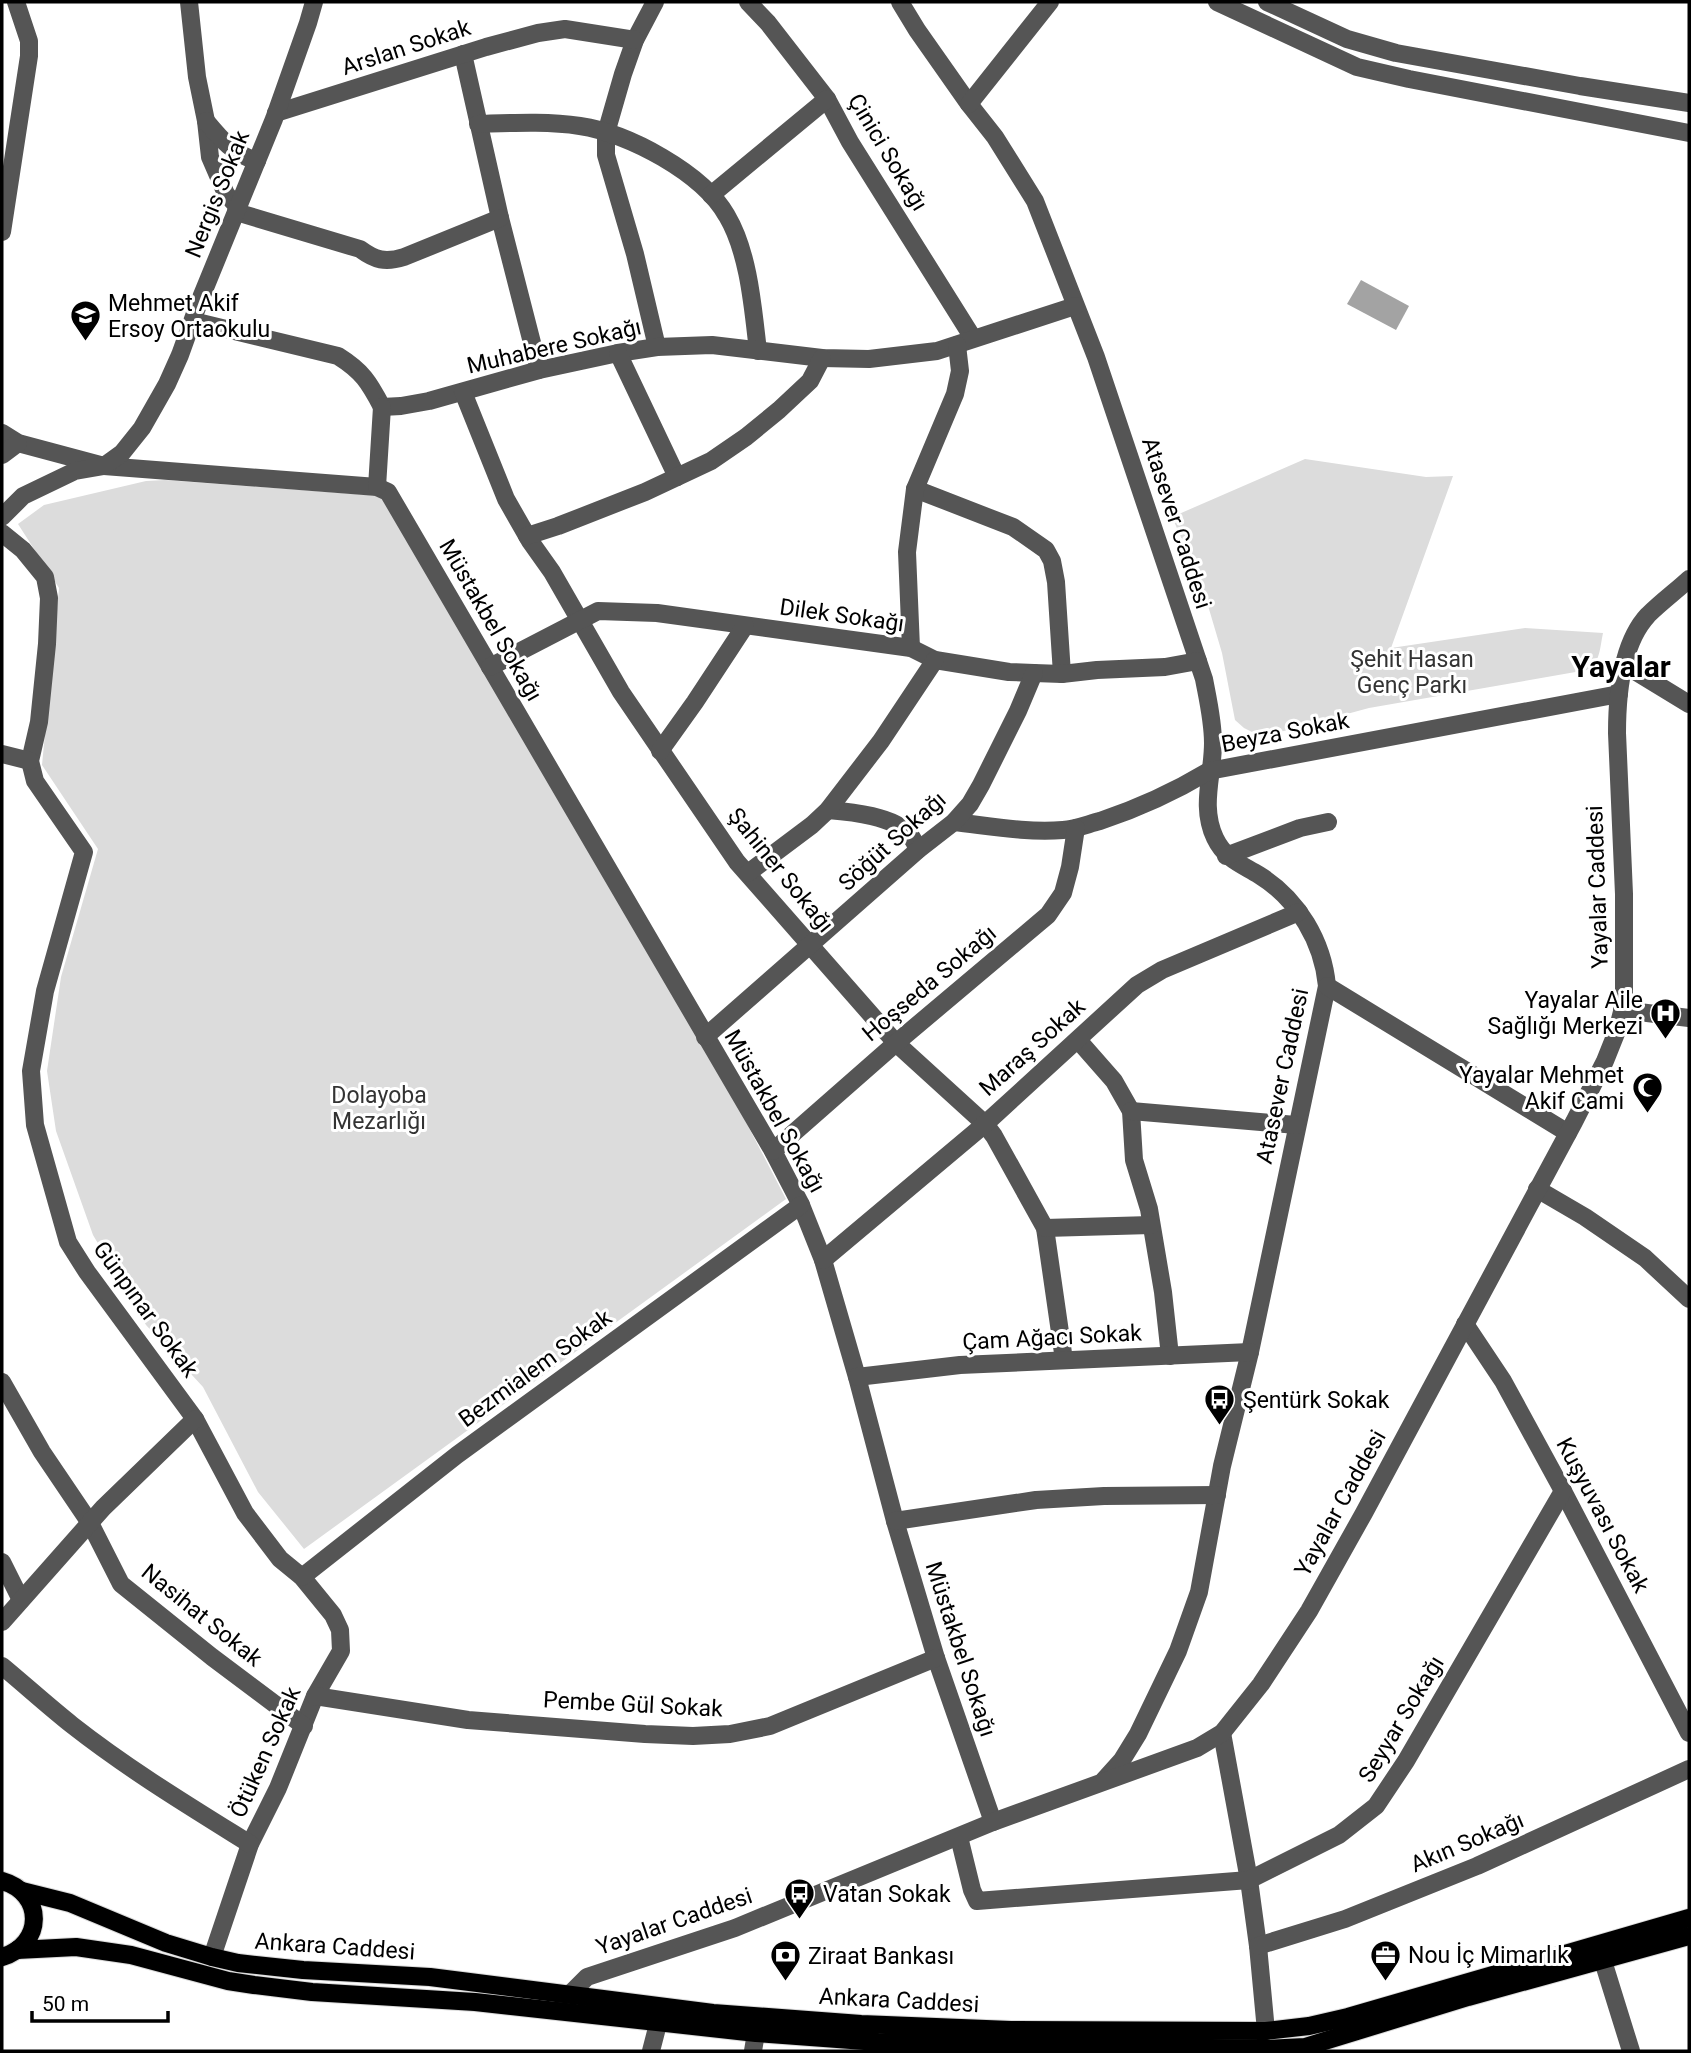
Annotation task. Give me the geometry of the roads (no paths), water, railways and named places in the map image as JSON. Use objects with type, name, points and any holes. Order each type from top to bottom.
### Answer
[{"type":"main road","name":"Ankara Caddesi","points":[[9,1883],[70,1903],[166,1943],[238,1963],[507,1985],[566,2003],[754,2042],[878,2047],[1305,2049],[1456,2001],[1689,1936]]},
{"type":"main road","points":[[6,1956],[26,1942],[33,1927],[33,1908],[9,1883]]},
{"type":"main road","name":"Ankara Caddesi","points":[[6,1956],[76,1947],[131,1955],[228,1981],[324,1993],[566,2003],[861,2024],[1011,2030],[1266,2031],[1303,2027],[1348,2017],[1689,1918]]},
{"type":"main road","points":[[1303,2027],[1305,2049]]},
{"type":"street","points":[[2,232],[29,56],[29,41],[16,2]]},
{"type":"street","points":[[189,2],[209,157],[226,194],[237,210],[360,249],[372,257],[388,261],[500,218]]},
{"type":"street","name":"Nergis Sokak","points":[[104,466],[122,453],[142,428],[167,384],[276,113],[313,2]]},
{"type":"street","points":[[655,2],[635,40],[606,133],[606,155],[635,254],[657,347]]},
{"type":"street","name":"Çinici Sokağı","points":[[748,2],[768,23],[827,99],[965,341]]},
{"type":"street","name":"Atasever Caddesi","points":[[900,2],[969,104],[995,137],[1035,201],[1096,358],[1204,679],[1213,742],[1207,814],[1215,839],[1226,856],[1278,889],[1299,912],[1321,952],[1327,986],[1250,1352],[1212,1513],[1206,1563],[1199,1592],[1178,1651],[1138,1734],[1122,1760],[1102,1783]]},
{"type":"street","points":[[969,104],[1050,2]]},
{"type":"street","points":[[1217,2],[1357,67],[1689,133]]},
{"type":"street","points":[[1267,2],[1347,39],[1396,53],[1689,103]]},
{"type":"street","name":"Arslan Sokak","points":[[276,113],[538,33],[565,29],[635,40]]},
{"type":"street","points":[[463,54],[500,218],[539,370]]},
{"type":"street","points":[[711,195],[827,99]]},
{"type":"street","points":[[206,121],[228,147],[242,157],[257,161]]},
{"type":"street","points":[[478,124],[582,126],[653,151],[681,170],[711,195],[727,216],[743,257],[758,351]]},
{"type":"street","name":"Muhabere Sokağı","points":[[382,407],[420,403],[539,370],[657,347],[712,345],[822,358],[869,359],[937,351],[1075,306]]},
{"type":"street","points":[[2,433],[18,443],[104,466],[377,487],[382,407],[372,387],[356,367],[338,356],[192,321]]},
{"type":"street","points":[[911,648],[907,552],[915,489],[955,394],[965,341]]},
{"type":"street","points":[[618,353],[677,477]]},
{"type":"street","points":[[527,536],[558,526],[711,461],[779,410],[810,381],[822,358]]},
{"type":"street","name":"Şahiner Sokağı","points":[[463,392],[506,499],[527,536],[552,572],[621,692],[747,873],[896,1043],[985,1124],[994,1136],[1045,1228],[1064,1360]]},
{"type":"street","points":[[2,455],[18,443]]},
{"type":"street","points":[[2,517],[23,496],[75,471],[104,466]]},
{"type":"street","name":"Müstakbel Sokağı","points":[[377,487],[388,492],[773,1152],[801,1206],[823,1260],[936,1658],[993,1822]]},
{"type":"street","points":[[915,489],[1013,527],[1046,550],[1052,561],[1056,582],[1062,674]]},
{"type":"street","points":[[2,533],[23,550],[45,577],[49,598],[39,722],[30,761],[2,754]]},
{"type":"street","name":"Yayalar Caddesi","points":[[566,2003],[587,1977],[735,1928],[993,1822],[1197,1748],[1222,1733],[1261,1684],[1309,1611],[1364,1513],[1568,1133],[1605,1061],[1617,1031],[1624,1004],[1625,957],[1617,733],[1619,694],[1632,641],[1647,617],[1689,579]]},
{"type":"street","name":"Dilek Sokağı","points":[[490,667],[598,611],[656,613],[911,648],[934,660],[1009,672],[1062,674],[1165,667],[1198,661]]},
{"type":"street","points":[[660,751],[744,626]]},
{"type":"street","points":[[747,873],[828,810],[881,741],[934,660]]},
{"type":"street","points":[[1625,665],[1689,704]]},
{"type":"street","name":"Söğüt Sokağı","points":[[705,1037],[918,850],[954,822],[970,804],[981,785],[1034,673]]},
{"type":"street","name":"Beyza Sokak","points":[[954,822],[1016,829],[1076,828],[1157,800],[1209,771],[1619,694]]},
{"type":"street","name":"Günpınar Sokak","points":[[30,761],[35,781],[84,852],[45,991],[31,1071],[35,1125],[68,1242],[195,1419],[245,1513],[280,1559],[302,1577]]},
{"type":"street","points":[[828,810],[856,812],[890,822],[908,833],[918,850]]},
{"type":"street","points":[[1226,856],[1300,828],[1328,822]]},
{"type":"street","name":"Hoşseda Sokağı","points":[[773,1152],[896,1043],[1048,915],[1063,892],[1076,828]]},
{"type":"street","name":"Maraş Sokak","points":[[823,1260],[985,1124],[1137,985],[1162,970],[1299,912]]},
{"type":"street","points":[[1327,986],[1568,1133]]},
{"type":"street","points":[[1622,1010],[1689,1018]]},
{"type":"street","points":[[1078,1040],[1115,1081],[1131,1111],[1134,1160],[1149,1209],[1170,1356]]},
{"type":"street","points":[[1131,1111],[1296,1125]]},
{"type":"street","points":[[1537,1189],[1577,1211],[1645,1258],[1689,1299]]},
{"type":"street","name":"Bezmialem Sokak","points":[[302,1577],[457,1455],[801,1206]]},
{"type":"street","points":[[1045,1228],[1151,1225]]},
{"type":"street","name":"Kuşyuvası Sokak","points":[[1465,1324],[1503,1381],[1689,1733]]},
{"type":"street","name":"Çam Ağacı Sokak","points":[[857,1377],[960,1365],[1250,1352]]},
{"type":"street","name":"Nasihat Sokak","points":[[2,1382],[42,1452],[90,1523],[121,1584],[303,1726]]},
{"type":"street","points":[[2,1622],[103,1508],[195,1419]]},
{"type":"street","name":"Seyyar Sokağı","points":[[959,1838],[977,1901],[1249,1880],[1339,1835],[1376,1806],[1406,1761],[1563,1491]]},
{"type":"street","points":[[895,1521],[1036,1500],[1104,1496],[1217,1495]]},
{"type":"street","points":[[2,1562],[21,1600]]},
{"type":"street","name":"Ötüken Sokak","points":[[212,1957],[250,1844],[278,1788],[315,1696],[341,1651],[340,1630],[333,1615],[302,1577]]},
{"type":"street","name":"Pembe Gül Sokak","points":[[315,1696],[468,1720],[645,1734],[730,1734],[769,1726],[936,1658]]},
{"type":"street","points":[[2,1666],[119,1760],[250,1844]]},
{"type":"street","points":[[1222,1733],[1249,1880],[1266,2031]]},
{"type":"street","name":"Akın Sokağı","points":[[1258,1946],[1345,1919],[1477,1866],[1689,1769]]},
{"type":"street","points":[[1603,1961],[1631,2051]]},
{"type":"street","points":[[652,2051],[658,2024]]},
{"type":"place","name":"Mehmet Akif Ersoy Ortaokulu","points":[[85,343]]},
{"type":"place","name":"Yayalar Aile Sağlığı Merkezi","points":[[1666,1040]]},
{"type":"place","name":"Yayalar Mehmet Akif Cami","points":[[1647,1115]]},
{"type":"place","name":"Şentürk Sokak","points":[[1220,1427]]},
{"type":"place","name":"Vatan Sokak","points":[[800,1921]]},
{"type":"place","name":"Nou İç Mimarlık","points":[[1385,1982]]},
{"type":"place","name":"Ziraat Bankası","points":[[785,1983]]},
{"type":"district","name":"Yayalar","points":[[1621,667]]},
{"type":"park label","name":"Şehit Hasan Genç Parkı","points":[[1412,672]]},
{"type":"park label","name":"Dolayoba Mezarlığı","points":[[379,1108]]}]
